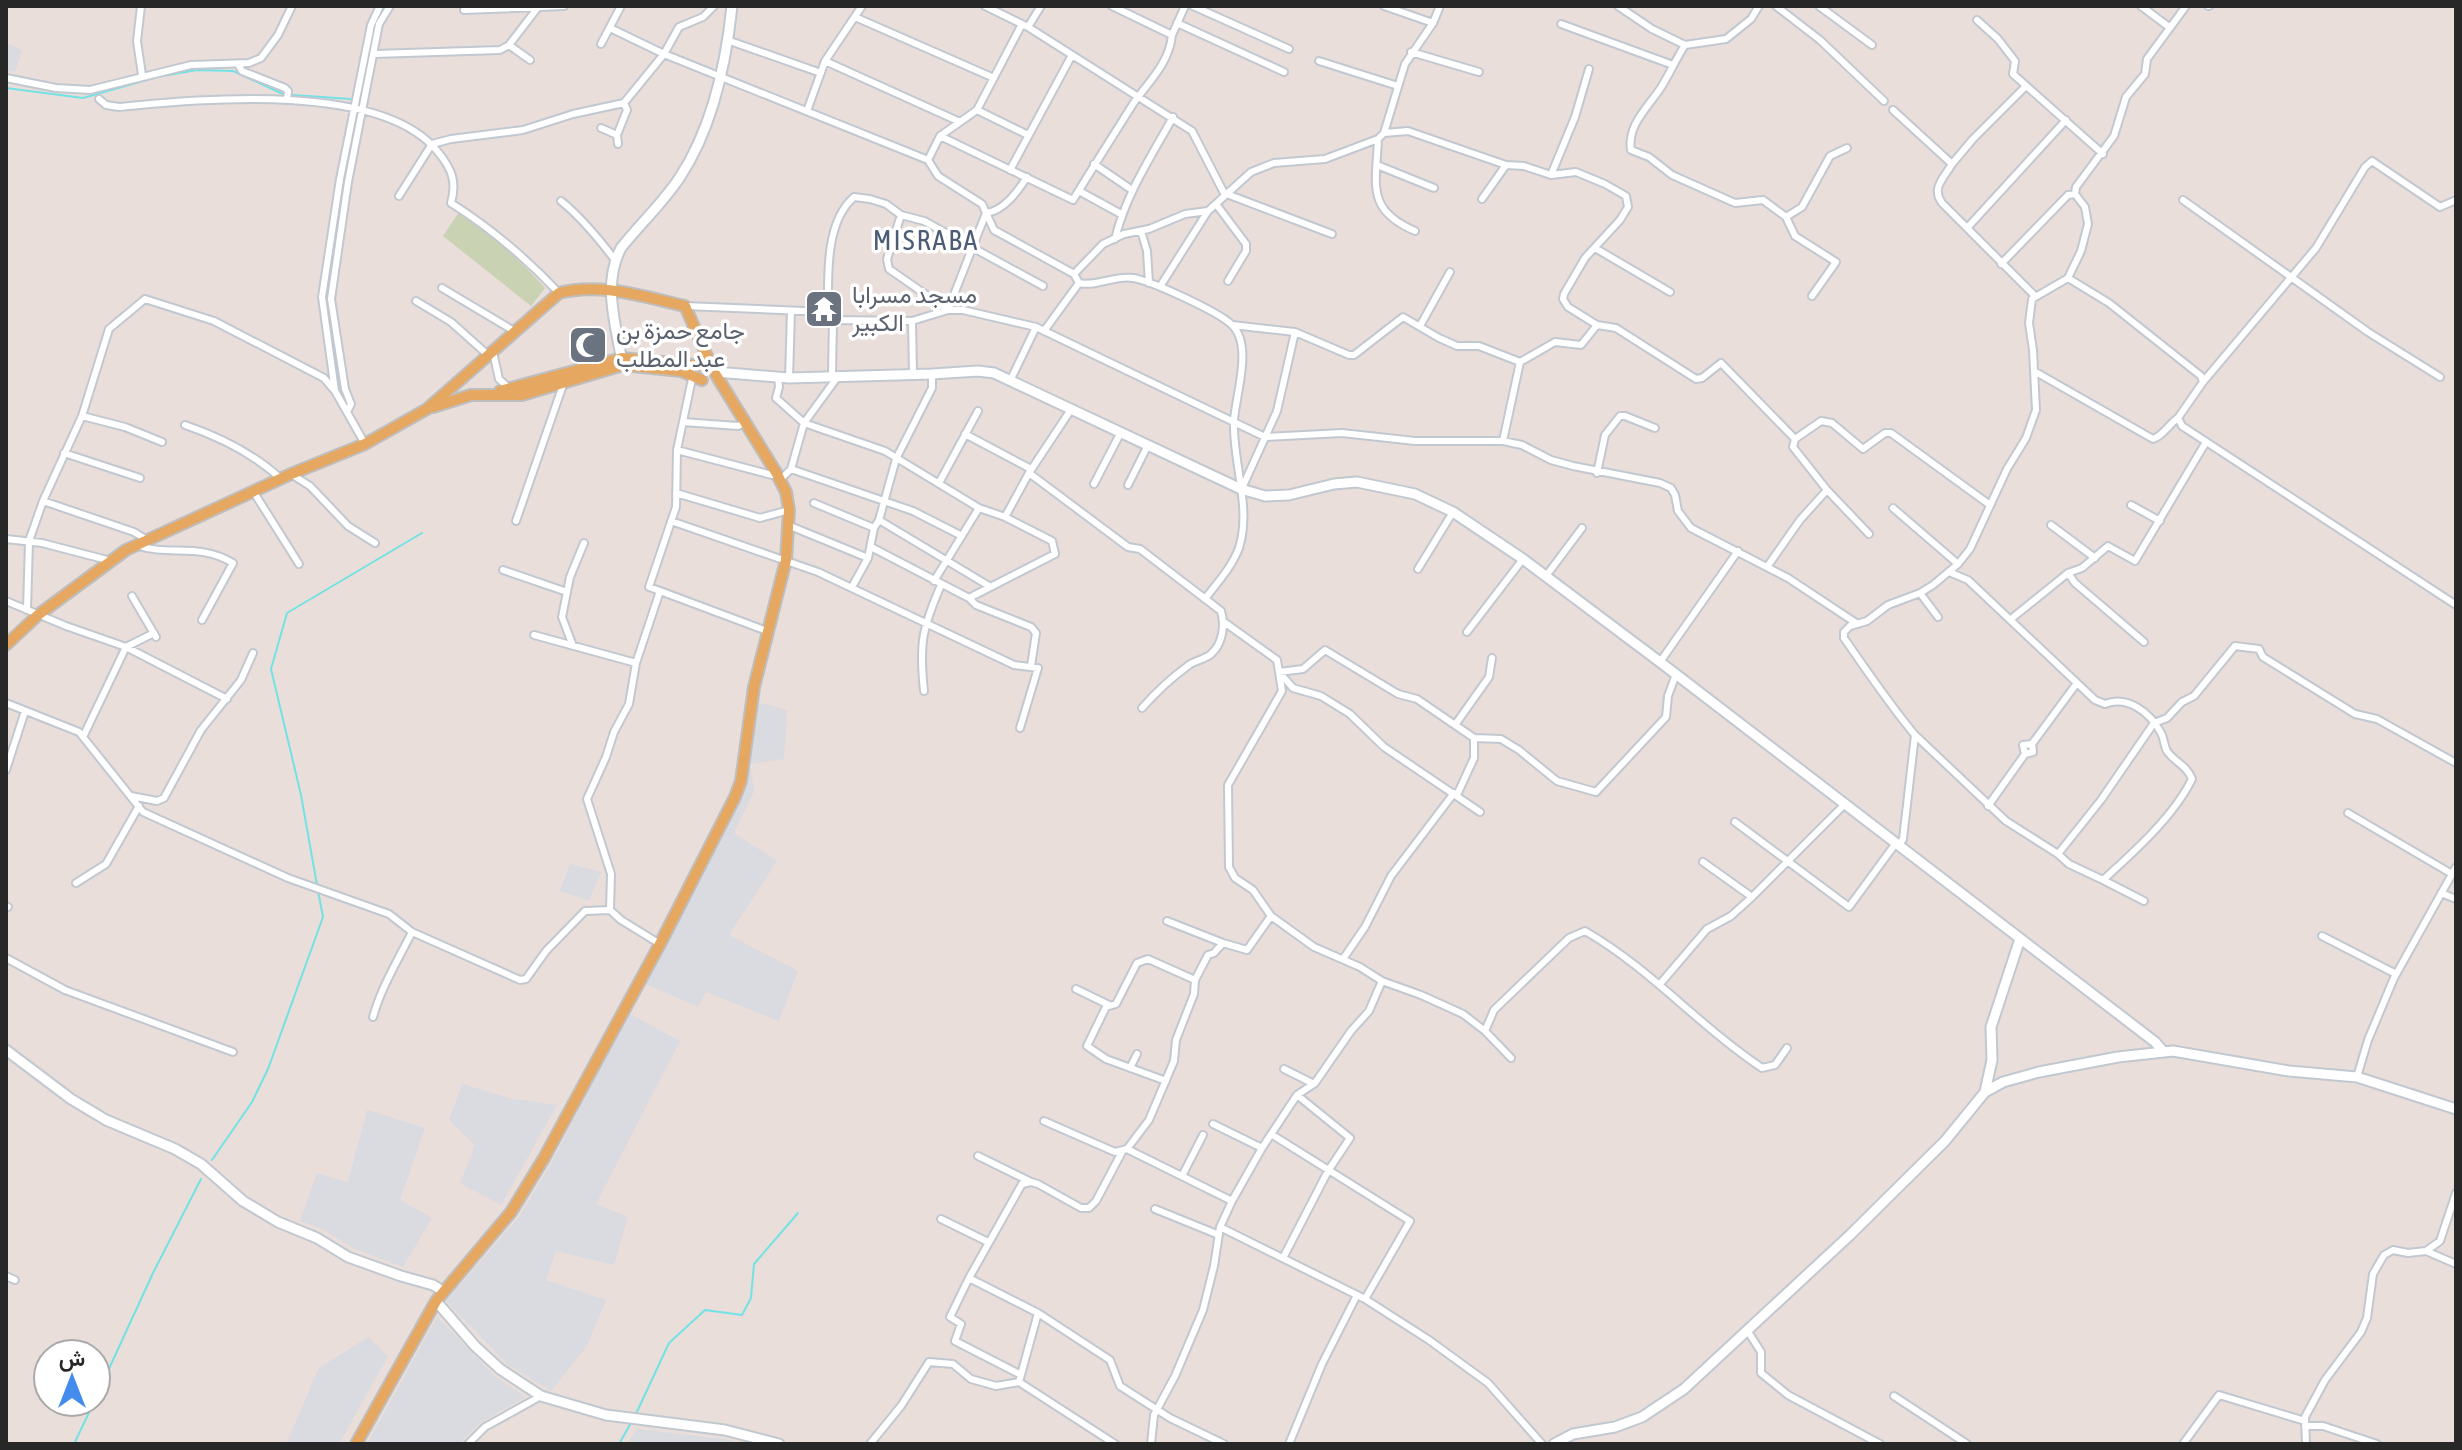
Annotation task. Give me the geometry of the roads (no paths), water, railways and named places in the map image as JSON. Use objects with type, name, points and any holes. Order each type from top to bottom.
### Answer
[{"type":"main road","points":[[356,1444],[440,1296],[511,1212],[660,944],[735,797],[741,781],[754,687],[786,560],[790,526],[789,510],[779,477],[712,370],[685,306],[611,291],[559,293],[427,409]]},
{"type":"main road","points":[[6,645],[32,613],[136,545],[365,444],[427,409],[456,398],[510,389],[622,362],[712,370]]},
{"type":"main road","points":[[490,393],[522,395],[622,362],[710,381],[712,370]]},
{"type":"street","points":[[141,6],[137,41],[142,75]]},
{"type":"street","points":[[6,78],[56,88],[90,90],[142,75],[201,64],[238,64],[261,58],[278,35],[292,6]]},
{"type":"street","points":[[347,412],[351,404],[345,389],[331,299],[371,25],[380,6]]},
{"type":"street","points":[[335,391],[322,297],[340,179],[374,54],[379,24],[390,6]]},
{"type":"street","points":[[374,54],[500,50],[509,45],[539,6]]},
{"type":"street","points":[[464,10],[564,6]]},
{"type":"street","points":[[601,44],[621,6]]},
{"type":"street","points":[[399,196],[432,144],[523,130],[573,114],[624,103],[664,54],[679,27],[703,17],[714,6]]},
{"type":"street","points":[[622,362],[611,291],[615,260],[621,248],[681,175],[697,145],[721,77],[732,6]]},
{"type":"street","points":[[985,6],[1025,25],[1192,131],[1224,193],[1332,234]]},
{"type":"street","points":[[928,160],[940,136],[977,110],[1025,25],[1041,6]]},
{"type":"street","points":[[1112,6],[1172,35]]},
{"type":"street","points":[[940,136],[1073,200],[1139,95],[1159,72],[1185,6]]},
{"type":"street","points":[[1193,6],[1289,49]]},
{"type":"street","points":[[1384,6],[1433,23]]},
{"type":"street","points":[[1415,231],[1402,226],[1381,209],[1377,199],[1377,165],[1381,136],[1411,52],[1433,23],[1440,6]]},
{"type":"street","points":[[1618,6],[1652,29],[1685,45],[1726,39],[1751,19],[1759,6]]},
{"type":"street","points":[[1776,6],[1820,40],[1884,101]]},
{"type":"street","points":[[1819,6],[1872,45]]},
{"type":"street","points":[[2141,6],[2169,27]]},
{"type":"street","points":[[2144,901],[2069,864],[1988,806],[1915,735],[1882,696],[1844,638],[1844,632],[1856,623],[1877,616],[1888,605],[1920,593],[1949,572],[1970,549],[2007,469],[2026,438],[2036,410],[2029,323],[2032,299],[2068,278],[2081,251],[2088,224],[2085,207],[2075,194],[2076,187],[2114,136],[2126,97],[2145,74],[2147,59],[2186,6]]},
{"type":"street","points":[[807,111],[825,61],[855,17],[858,7]]},
{"type":"street","points":[[855,17],[994,78]]},
{"type":"street","points":[[1977,20],[1998,39],[2015,61],[2013,74],[2103,154]]},
{"type":"street","points":[[1177,23],[1284,72]]},
{"type":"street","points":[[1561,24],[1673,65]]},
{"type":"street","points":[[610,28],[664,54],[928,160],[938,176],[982,204],[994,230],[1074,274],[1079,283],[1088,285],[1132,278],[1161,285],[1232,325],[1295,332],[1349,355],[1354,355],[1403,317],[1457,346],[1479,346],[1520,362]]},
{"type":"street","points":[[727,40],[821,73]]},
{"type":"street","points":[[509,45],[530,60]]},
{"type":"street","points":[[1685,45],[1659,90],[1645,106],[1629,138],[1631,150],[1649,157],[1672,175],[1735,203],[1763,200],[1786,217],[1795,236],[1836,262],[1812,296]]},
{"type":"street","points":[[1411,52],[1479,72]]},
{"type":"street","points":[[1010,170],[1072,55]]},
{"type":"street","points":[[825,61],[960,122]]},
{"type":"street","points":[[1319,61],[1398,86]]},
{"type":"street","points":[[238,64],[242,71],[285,88],[288,91],[287,100]]},
{"type":"street","points":[[1551,175],[1575,117],[1589,69]]},
{"type":"street","points":[[2026,86],[1952,164],[1936,187],[1936,195],[2035,296]]},
{"type":"street","points":[[99,99],[106,105],[119,107],[229,98],[287,100],[359,110],[394,119],[432,144],[450,168],[454,179],[451,203],[483,223],[529,261],[559,293]]},
{"type":"street","points":[[618,144],[617,135],[627,110],[624,103]]},
{"type":"street","points":[[977,110],[1028,135]]},
{"type":"street","points":[[1893,110],[1952,164]]},
{"type":"street","points":[[1115,239],[1121,214],[1132,190],[1173,117]]},
{"type":"street","points":[[1968,227],[2066,120]]},
{"type":"street","points":[[601,128],[617,135]]},
{"type":"street","points":[[1161,285],[1208,211],[1224,193],[1251,172],[1274,163],[1325,159],[1381,136],[1408,131],[1506,165],[1524,166],[1551,175],[1576,172],[1626,196],[1628,207],[1585,258],[1563,299],[1568,307],[1597,325],[1616,328],[1696,379],[1721,363],[1795,439]]},
{"type":"street","points":[[1786,217],[1802,207],[1830,156],[1847,148]]},
{"type":"street","points":[[2034,371],[2153,439],[2159,437],[2178,418],[2203,382],[2316,248],[2365,167],[2372,161],[2440,207],[2456,200]]},
{"type":"street","points":[[1094,164],[1132,190]]},
{"type":"street","points":[[1377,165],[1434,188]]},
{"type":"street","points":[[1482,199],[1506,165]]},
{"type":"street","points":[[986,213],[993,213],[1007,202],[1027,177]]},
{"type":"street","points":[[1079,191],[1121,214]]},
{"type":"street","points":[[2001,264],[2068,195],[2075,194]]},
{"type":"street","points":[[677,450],[779,477],[791,469],[804,423],[835,375],[833,320],[828,312],[830,255],[845,205],[854,197],[886,204],[901,215],[924,221],[1043,286]]},
{"type":"street","points":[[2183,200],[2368,332],[2440,377]]},
{"type":"street","points":[[561,201],[578,215],[583,225],[615,260]]},
{"type":"street","points":[[1216,204],[1246,244],[1246,251],[1228,281]]},
{"type":"street","points":[[1074,274],[1103,244],[1185,214],[1208,211]]},
{"type":"street","points":[[948,310],[986,213]]},
{"type":"street","points":[[901,215],[887,259],[889,269],[948,310]]},
{"type":"street","points":[[1141,231],[1147,251],[1149,283]]},
{"type":"street","points":[[1595,248],[1670,292]]},
{"type":"street","points":[[1420,326],[1450,272]]},
{"type":"street","points":[[2068,278],[2109,303],[2201,376],[2203,382]]},
{"type":"street","points":[[1044,331],[1079,283]]},
{"type":"street","points":[[442,288],[516,332]]},
{"type":"street","points":[[32,613],[29,541],[43,501],[82,416],[109,329],[145,299],[214,321],[324,378],[335,391],[365,444]]},
{"type":"street","points":[[416,301],[451,322],[491,354],[499,379],[510,389]]},
{"type":"street","points":[[685,306],[828,312]]},
{"type":"street","points":[[833,320],[912,321],[948,310],[963,310],[1036,327],[1265,437],[1342,433],[1415,441],[1503,441],[1522,445],[1551,460],[1597,473],[1660,483],[1671,488],[1678,511],[1691,528],[1767,567],[1856,623]]},
{"type":"street","points":[[791,311],[784,377],[776,398],[804,423],[885,451],[979,508],[1005,517],[1052,541],[1055,554],[969,598]]},
{"type":"street","points":[[912,321],[913,374]]},
{"type":"street","points":[[1205,599],[1231,564],[1239,547],[1242,528],[1234,423],[1243,347],[1232,325]]},
{"type":"street","points":[[1503,441],[1520,362],[1555,342],[1581,345],[1597,325]]},
{"type":"street","points":[[1011,379],[1036,327]]},
{"type":"street","points":[[1241,489],[1277,411],[1295,332]]},
{"type":"street","points":[[712,370],[784,377],[978,371],[1011,379],[1241,489],[1265,496],[1289,495],[1357,482],[1415,494],[1453,512],[1546,576],[1846,803],[2163,1051]]},
{"type":"street","points":[[852,587],[868,558],[896,459],[932,388],[932,374]]},
{"type":"street","points":[[697,377],[677,450],[676,507],[649,587],[767,631]]},
{"type":"street","points":[[516,521],[564,382]]},
{"type":"street","points":[[1005,517],[1030,471],[1072,408]]},
{"type":"street","points":[[939,483],[978,411]]},
{"type":"street","points":[[82,416],[125,427],[162,442]]},
{"type":"street","points":[[1597,473],[1605,435],[1620,416],[1655,428]]},
{"type":"street","points":[[2178,418],[2182,426],[2456,605]]},
{"type":"street","points":[[1869,534],[1827,490],[1793,447],[1795,439],[1821,421],[1832,423],[1863,449],[1885,433],[1891,433],[1990,505]]},
{"type":"street","points":[[683,422],[738,426],[746,422]]},
{"type":"street","points":[[185,425],[210,434],[286,477],[310,486],[348,526],[375,543]]},
{"type":"street","points":[[1094,484],[1121,432]]},
{"type":"street","points":[[965,434],[1030,471],[1128,547],[1140,549],[1221,611],[1224,622],[1220,640],[1212,654],[1193,662],[1162,685],[1142,708]]},
{"type":"street","points":[[2011,619],[2068,573],[2082,568],[2108,546],[2135,561],[2206,442]]},
{"type":"street","points":[[1128,485],[1149,445]]},
{"type":"street","points":[[64,453],[140,478]]},
{"type":"street","points":[[791,469],[885,500],[962,536]]},
{"type":"street","points":[[1767,567],[1800,520],[1827,490]]},
{"type":"street","points":[[253,491],[299,564]]},
{"type":"street","points":[[676,493],[760,518],[789,510]]},
{"type":"street","points":[[43,501],[134,532],[147,540]]},
{"type":"street","points":[[814,503],[874,528]]},
{"type":"street","points":[[2131,505],[2160,521]]},
{"type":"street","points":[[934,581],[979,508]]},
{"type":"street","points":[[1893,508],[1958,564]]},
{"type":"street","points":[[1418,569],[1453,512]]},
{"type":"street","points":[[879,520],[989,586]]},
{"type":"street","points":[[671,521],[786,560],[852,587],[1014,665],[1038,668],[1020,728]]},
{"type":"street","points":[[2051,525],[2095,558]]},
{"type":"street","points":[[790,526],[868,558]]},
{"type":"street","points":[[1546,576],[1582,528]]},
{"type":"street","points":[[6,539],[29,541],[111,561]]},
{"type":"street","points":[[573,646],[562,617],[570,577],[584,543]]},
{"type":"street","points":[[136,545],[147,549],[205,550],[233,563],[202,620]]},
{"type":"street","points":[[871,547],[969,598],[976,605],[1031,627],[1036,633],[1031,666]]},
{"type":"street","points":[[1660,662],[1738,551]]},
{"type":"street","points":[[1467,632],[1523,559]]},
{"type":"street","points":[[503,570],[567,592]]},
{"type":"street","points":[[1949,572],[1968,580],[2095,700],[2105,704],[2125,700],[2154,723],[2167,751],[2189,771],[2192,779],[2184,796],[2133,853],[2103,880]]},
{"type":"street","points":[[2068,573],[2075,583],[2144,642]]},
{"type":"street","points":[[924,691],[920,655],[925,623],[941,585]]},
{"type":"street","points":[[610,910],[611,874],[587,799],[629,704],[636,663],[660,591]]},
{"type":"street","points":[[1920,593],[1938,617]]},
{"type":"street","points":[[83,737],[126,647],[155,635],[132,596]]},
{"type":"street","points":[[6,601],[126,647],[227,699]]},
{"type":"street","points":[[1224,622],[1277,660],[1282,691],[1228,785],[1229,867],[1235,878],[1253,890],[1271,916],[1314,947],[1382,981],[1463,1014],[1511,1058]]},
{"type":"street","points":[[534,635],[636,663]]},
{"type":"street","points":[[2058,854],[2101,800],[2154,723],[2167,718],[2182,702],[2194,696],[2235,646],[2259,649],[2263,657],[2355,714],[2377,719],[2456,763]]},
{"type":"street","points":[[1279,672],[1303,669],[1325,650],[1398,694],[1417,699],[1474,738],[1501,739],[1557,781],[1596,792],[1666,717],[1668,696],[1676,674]]},
{"type":"street","points":[[131,796],[157,801],[164,798],[201,730],[241,680],[253,653]]},
{"type":"street","points":[[1455,725],[1489,677],[1492,658]]},
{"type":"street","points":[[1279,672],[1293,688],[1321,696],[1350,714],[1384,747],[1480,812]]},
{"type":"street","points":[[1988,806],[2025,754],[2033,752],[2032,744],[2077,683]]},
{"type":"street","points":[[6,703],[79,732],[143,812],[288,878],[389,914],[412,932],[520,980],[526,979],[546,951],[585,911],[610,910],[660,944]]},
{"type":"street","points":[[6,770],[25,711]]},
{"type":"street","points":[[1735,822],[1849,907],[1903,839],[1915,735]]},
{"type":"street","points":[[1343,959],[1365,927],[1391,876],[1456,794],[1474,758],[1474,738]]},
{"type":"street","points":[[1660,984],[1707,929],[1731,916],[1752,897],[1846,803]]},
{"type":"street","points":[[76,883],[106,864],[139,806]]},
{"type":"street","points":[[2348,813],[2454,871],[2396,974],[2368,1040],[2357,1077]]},
{"type":"street","points":[[1703,862],[1752,897]]},
{"type":"street","points":[[2441,893],[2456,899]]},
{"type":"street","points":[[1167,921],[1247,950],[1271,916]]},
{"type":"street","points":[[1485,1031],[1494,1010],[1569,938],[1585,931],[1629,958],[1713,1031],[1762,1068],[1775,1065],[1787,1048]]},
{"type":"street","points":[[373,1017],[379,993],[390,978],[412,932]]},
{"type":"street","points":[[2322,936],[2396,974]]},
{"type":"street","points":[[1985,1092],[1992,1069],[1991,1027],[2020,939]]},
{"type":"street","points":[[978,1156],[1081,1208],[1089,1208],[1125,1150],[1149,1120],[1174,1061],[1181,1022],[1194,994],[1195,980],[1208,955],[1223,943]]},
{"type":"street","points":[[6,958],[65,990],[233,1052]]},
{"type":"street","points":[[1166,1081],[1106,1059],[1087,1046],[1106,1007],[1116,1004],[1137,963],[1148,959],[1195,980]]},
{"type":"street","points":[[1151,1444],[1156,1410],[1175,1376],[1203,1310],[1220,1231],[1232,1201],[1297,1095],[1314,1084],[1369,1011],[1382,981]]},
{"type":"street","points":[[1076,989],[1111,1005]]},
{"type":"street","points":[[6,1050],[71,1099],[106,1120],[175,1149],[201,1164],[243,1201],[278,1222],[317,1238],[348,1257],[433,1285],[475,1346],[500,1369],[541,1396],[606,1415],[725,1430],[779,1444]]},
{"type":"street","points":[[1554,1444],[1573,1434],[1615,1427],[1642,1417],[1684,1389],[1850,1235],[1945,1141],[1985,1092],[2003,1082],[2039,1072],[2163,1051],[2289,1071],[2357,1077],[2456,1109]]},
{"type":"street","points":[[1130,1068],[1137,1054]]},
{"type":"street","points":[[1284,1069],[1314,1084]]},
{"type":"street","points":[[1283,1258],[1328,1171],[1350,1138],[1297,1095]]},
{"type":"street","points":[[1044,1121],[1115,1152],[1125,1150],[1232,1201]]},
{"type":"street","points":[[1213,1124],[1262,1148]]},
{"type":"street","points":[[1271,1134],[1410,1221],[1365,1299]]},
{"type":"street","points":[[1182,1176],[1203,1135]]},
{"type":"street","points":[[1031,1182],[1018,1188],[950,1317],[961,1324],[955,1341],[1020,1379],[1115,1444]]},
{"type":"street","points":[[2306,1444],[2305,1423],[2325,1380],[2361,1332],[2367,1318],[2373,1274],[2384,1255],[2393,1250],[2408,1253],[2426,1251],[2440,1241],[2456,1193]]},
{"type":"street","points":[[1155,1209],[1220,1231],[1283,1258],[1365,1299],[1473,1371],[1514,1410],[1542,1444]]},
{"type":"street","points":[[941,1219],[988,1242]]},
{"type":"street","points":[[2426,1251],[2456,1264]]},
{"type":"street","points":[[6,1276],[15,1280]]},
{"type":"street","points":[[969,1278],[1038,1313],[1110,1360],[1120,1386],[1156,1410],[1224,1444]]},
{"type":"street","points":[[1289,1444],[1322,1364],[1357,1295]]},
{"type":"street","points":[[1020,1379],[1038,1313]]},
{"type":"street","points":[[1747,1330],[1761,1352],[1761,1373],[1788,1395],[1880,1444]]},
{"type":"street","points":[[870,1444],[901,1406],[929,1362],[953,1364],[971,1379],[996,1386],[1020,1379]]},
{"type":"street","points":[[2183,1444],[2219,1395],[2377,1444]]},
{"type":"street","points":[[468,1444],[485,1427],[541,1396]]},
{"type":"street","points":[[1894,1396],[1967,1444]]},
{"type":"waterway","points":[[371,49],[376,23],[385,6]]},
{"type":"waterway","points":[[6,88],[83,98],[157,77],[197,70],[233,71],[283,94]]},
{"type":"waterway","points":[[293,95],[351,99]]},
{"type":"waterway","points":[[345,398],[326,302],[352,148]]},
{"type":"waterway","points":[[317,885],[301,795],[271,669],[287,613],[422,533]]},
{"type":"waterway","points":[[212,1160],[252,1102],[268,1069],[323,917],[318,891]]},
{"type":"waterway","points":[[112,1362],[201,1179]]},
{"type":"waterway","points":[[635,1416],[669,1343],[705,1310],[742,1315],[751,1298],[754,1264],[798,1213]]},
{"type":"waterway","points":[[74,1444],[86,1418]]},
{"type":"waterway","points":[[619,1444],[632,1421]]},
{"type":"place","name":"مسجد مسرابا الكبير","points":[[824,309]]},
{"type":"place","name":"جامع حمزة بن عبد المطلب","points":[[588,345]]},
{"type":"district","name":"MISRABA","points":[[926,240]]}]
